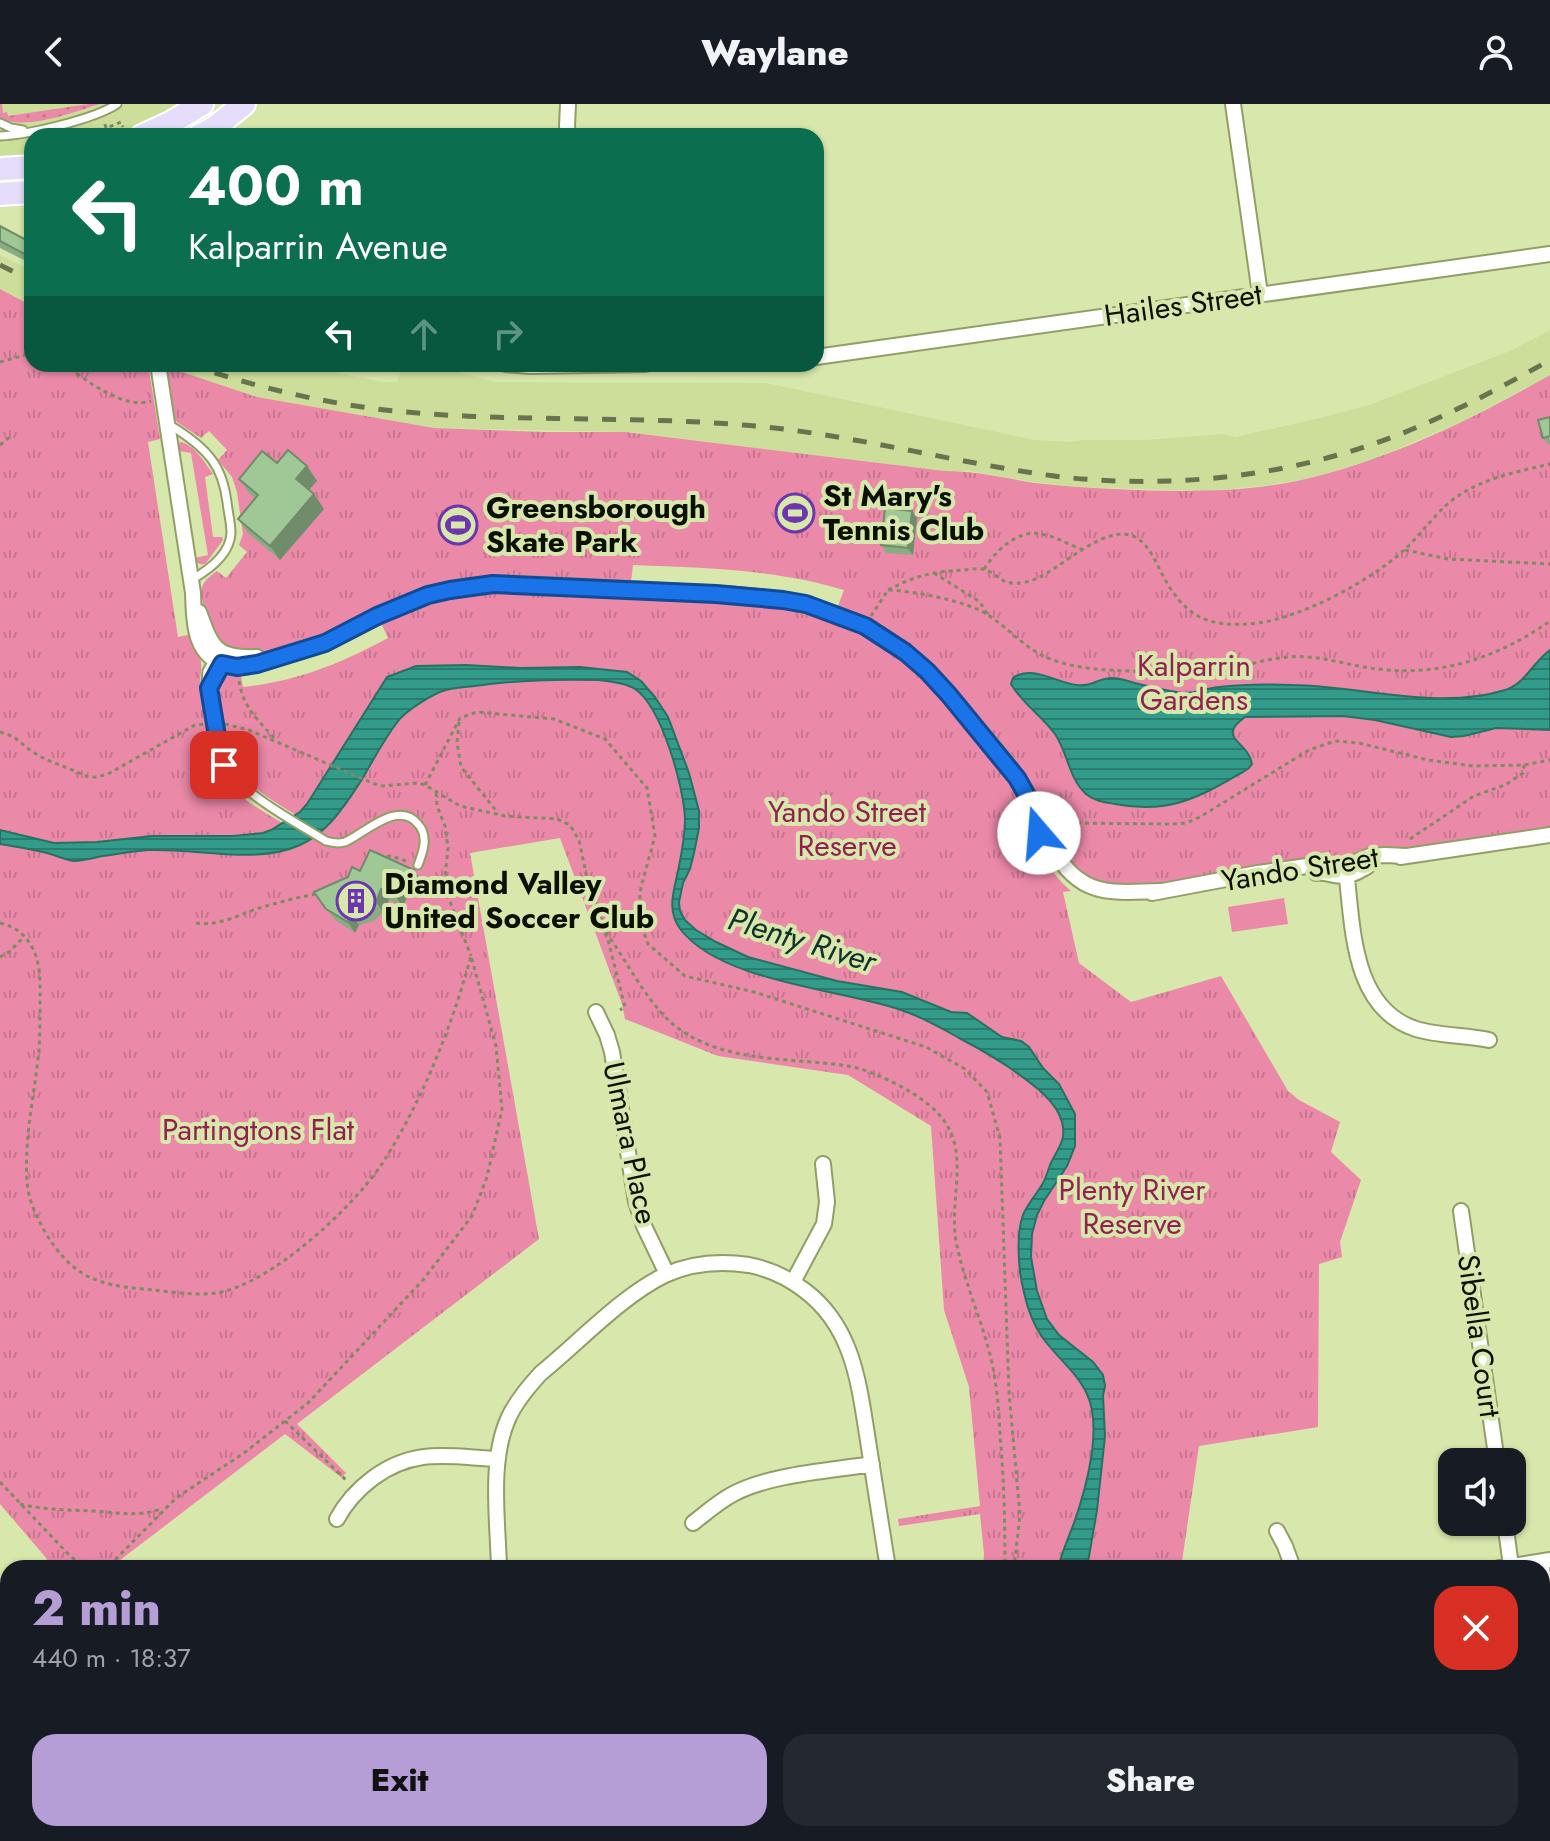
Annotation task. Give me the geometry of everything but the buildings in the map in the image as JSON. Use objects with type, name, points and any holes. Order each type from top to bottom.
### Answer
[{"type":"main road","points":[[149,128],[172,122],[202,104]]},
{"type":"main road","points":[[214,128],[244,104]]},
{"type":"main road","points":[[0,169],[24,168]]},
{"type":"main road","points":[[0,194],[24,192]]},
{"type":"street","points":[[567,128],[568,104]]},
{"type":"street","points":[[1233,104],[1260,294]]},
{"type":"street","name":"Hailes Street","points":[[824,356],[1550,254]]},
{"type":"street","points":[[159,372],[192,587],[208,636],[219,658]]},
{"type":"street","name":"Yando Street","points":[[219,658],[237,667],[257,664],[325,643],[377,616],[428,595],[493,584],[660,591],[806,604],[865,626],[905,652],[927,671],[1017,778],[1045,826],[1061,863],[1070,873],[1092,888],[1124,892],[1161,891]]},
{"type":"street","name":"Yando Street","points":[[219,658],[285,655]]},
{"type":"street","name":"Yando Street","points":[[1030,801],[1039,833],[1053,866],[1062,878],[1075,888],[1097,897],[1113,899],[1194,886],[1346,871],[1407,856],[1550,835]]},
{"type":"street","points":[[1346,871],[1360,969],[1371,994],[1380,1005],[1403,1024],[1416,1029],[1489,1040]]},
{"type":"street","name":"Ulmara Place","points":[[596,1012],[612,1052],[636,1202],[667,1274]]},
{"type":"street","points":[[793,1282],[824,1224],[827,1202],[823,1164]]},
{"type":"street","name":"Sibella Court","points":[[1461,1211],[1495,1448]]},
{"type":"street","points":[[499,1560],[498,1459],[501,1438],[515,1404],[541,1373],[642,1289],[667,1274],[692,1266],[733,1263],[777,1273],[793,1282],[825,1309],[848,1344],[858,1378],[887,1560]]},
{"type":"street","points":[[337,1519],[357,1490],[393,1465],[408,1459],[440,1455],[498,1459]]},
{"type":"street","points":[[693,1523],[732,1495],[750,1487],[872,1464]]},
{"type":"street","points":[[1277,1531],[1290,1560]]},
{"type":"street","points":[[1505,1536],[1505,1560]]},
{"type":"lane","points":[[46,128],[89,117],[117,104]]},
{"type":"lane","points":[[0,123],[24,129]]},
{"type":"lane","points":[[0,136],[24,133]]},
{"type":"lane","points":[[167,423],[199,445],[213,461],[226,493],[231,535],[229,543],[213,566],[192,587]]},
{"type":"lane","points":[[219,658],[207,671],[206,683],[220,754],[230,773],[249,791],[332,843],[345,842],[367,827],[393,817],[411,818],[424,835],[418,865]]},
{"type":"path","points":[[104,121],[106,128],[121,122],[128,128]]},
{"type":"path","points":[[0,362],[24,355]]},
{"type":"path","points":[[76,372],[103,390],[126,400],[143,404],[163,400]]},
{"type":"path","points":[[0,445],[11,436]]},
{"type":"path","points":[[865,626],[888,590],[912,578],[932,572],[984,569],[1007,583],[1028,582],[1101,539],[1125,535],[1149,549],[1169,588],[1198,617],[1241,624],[1263,622],[1351,588],[1384,567],[1462,493],[1503,476],[1550,464]]},
{"type":"path","points":[[984,569],[993,555],[1023,534],[1041,534],[1083,550]]},
{"type":"path","points":[[1405,550],[1448,559],[1550,564]]},
{"type":"path","points":[[932,572],[980,602],[987,614]]},
{"type":"path","points":[[888,590],[971,606],[987,614],[1050,660],[1090,670],[1218,672],[1291,657],[1325,658],[1376,669],[1436,670],[1488,656],[1550,621]]},
{"type":"path","points":[[237,667],[245,703],[276,741]]},
{"type":"path","points":[[425,785],[460,718],[477,712],[554,719],[605,739],[647,788],[655,836],[641,887],[638,916],[648,944],[685,976],[754,992],[926,1047],[965,1069],[987,1092],[1000,1138],[1009,1392],[1020,1515],[1015,1560]]},
{"type":"path","points":[[460,718],[457,742],[461,767],[499,815]]},
{"type":"path","points":[[0,732],[14,737],[45,759],[93,778],[108,774],[195,725],[215,723],[237,726],[382,786],[418,783],[460,806],[499,815],[557,819],[570,825],[579,840],[589,886],[606,932],[625,1006],[620,1010]]},
{"type":"path","points":[[1045,826],[1186,823],[1309,750],[1335,741],[1473,766],[1524,765],[1550,760]]},
{"type":"path","points":[[1407,856],[1406,844],[1411,838],[1474,796],[1505,785],[1523,773],[1524,765]]},
{"type":"path","points":[[115,1560],[165,1508],[187,1490],[244,1453],[308,1403],[423,1280],[464,1228],[477,1205],[487,1177],[502,1109],[496,1046],[471,956],[444,886],[448,848],[436,793]]},
{"type":"path","points":[[374,860],[391,856],[418,865]]},
{"type":"path","points":[[196,923],[213,924],[261,907],[325,892]]},
{"type":"path","points":[[0,923],[16,927],[32,946],[41,981],[39,1049],[27,1159],[28,1190],[37,1218],[65,1260],[86,1277],[116,1286],[201,1294],[232,1289],[267,1272],[319,1231],[383,1164],[412,1110],[441,1042],[471,956]]},
{"type":"path","points":[[606,932],[658,1009],[671,1023],[693,1037],[747,1055],[856,1068],[918,1097],[948,1124],[957,1157],[956,1238],[996,1379],[1005,1509],[1005,1560]]},
{"type":"path","points":[[0,957],[24,937]]},
{"type":"path","points":[[285,1421],[347,1481]]},
{"type":"path","points":[[0,1482],[76,1560]]},
{"type":"path","points":[[20,1504],[41,1509],[127,1515],[165,1508]]},
{"type":"shaded area","points":[[0,104],[185,104],[135,128],[24,128],[24,158],[0,160]]},
{"type":"shaded area","points":[[0,255],[24,267],[24,302],[0,289]]},
{"type":"shaded area","points":[[1550,330],[1550,375],[1465,420],[1379,457],[1296,481],[1207,491],[1075,487],[969,471],[945,471],[625,432],[434,428],[257,397],[182,372],[331,372],[383,382],[397,382],[400,372],[459,372],[495,382],[766,383],[1035,440],[1069,442],[1223,434],[1235,437],[1369,405],[1510,351]]},
{"type":"green space","points":[[0,104],[3,113],[7,112],[8,116],[100,104],[50,119],[23,122],[0,118]]},
{"type":"green space","points":[[0,289],[24,302],[24,372],[149,372],[160,439],[148,442],[178,637],[192,634],[200,657],[203,706],[215,763],[227,783],[261,810],[299,833],[310,824],[254,787],[235,768],[224,743],[221,725],[217,691],[221,679],[240,671],[243,687],[318,670],[388,638],[381,623],[409,609],[460,596],[509,591],[732,603],[796,610],[837,621],[876,641],[912,669],[959,718],[1004,774],[1020,797],[1054,873],[1071,891],[1063,892],[1079,963],[1131,1002],[1221,976],[1288,1091],[1340,1122],[1331,1152],[1361,1180],[1340,1242],[1342,1257],[1319,1264],[1318,1427],[1199,1446],[1182,1560],[984,1560],[980,1514],[899,1526],[898,1519],[980,1506],[969,1387],[944,1310],[931,1126],[848,1075],[718,1056],[625,1019],[560,838],[470,853],[539,1239],[297,1424],[346,1473],[341,1477],[285,1434],[120,1560],[47,1560],[0,1504]]},
{"type":"green space","name":"Kalparrin Gardens","points":[[166,372],[182,372],[257,397],[434,428],[625,432],[979,473],[1045,484],[1104,489],[1229,490],[1297,481],[1396,451],[1490,408],[1550,375],[1550,828],[1128,887],[1109,887],[1086,880],[1057,849],[1045,810],[1040,807],[1027,779],[1002,745],[932,665],[873,621],[838,606],[844,590],[766,574],[633,565],[631,582],[531,576],[480,577],[410,593],[331,631],[290,646],[250,654],[234,652],[215,638],[201,595],[202,586],[208,578],[217,571],[226,578],[247,552],[239,545],[243,534],[237,492],[232,477],[218,460],[227,450],[209,431],[201,438],[174,418]]},
{"type":"green space","points":[[180,442],[194,450],[213,474],[205,477],[213,537],[222,537],[223,540],[203,564],[195,560],[208,555],[191,453],[179,451]]},
{"type":"green space","points":[[1284,898],[1288,924],[1232,932],[1228,907]]},
{"type":"water","points":[[1550,650],[1550,730],[1496,728],[1451,737],[1343,716],[1245,717],[1233,730],[1233,735],[1249,756],[1252,764],[1248,769],[1185,801],[1153,807],[1107,803],[1086,794],[1076,781],[1055,734],[1011,684],[1013,678],[1028,673],[1077,685],[1117,678],[1183,693],[1228,686],[1275,684],[1453,698],[1479,696],[1512,687]]},
{"type":"water","points":[[416,666],[580,667],[627,672],[641,681],[668,717],[689,773],[699,811],[694,853],[679,902],[685,920],[716,942],[748,957],[837,981],[902,992],[951,1012],[967,1013],[1002,1037],[1021,1041],[1029,1047],[1059,1084],[1075,1114],[1075,1146],[1067,1166],[1037,1215],[1031,1257],[1037,1291],[1047,1319],[1059,1335],[1093,1362],[1103,1375],[1105,1436],[1088,1560],[1060,1560],[1088,1476],[1093,1441],[1092,1408],[1079,1380],[1046,1342],[1032,1318],[1019,1258],[1023,1215],[1044,1181],[1062,1140],[1059,1114],[1040,1091],[1010,1068],[924,1019],[876,1003],[753,973],[700,948],[681,930],[672,907],[685,819],[681,788],[662,730],[645,698],[635,689],[602,680],[552,680],[457,688],[435,695],[399,720],[353,793],[326,827],[310,840],[283,851],[245,855],[149,850],[74,861],[0,844],[0,830],[54,843],[152,836],[233,836],[271,830],[307,804],[387,677]]},
{"type":"railway","points":[[0,265],[24,277]]},
{"type":"railway","points":[[214,372],[285,392],[385,410],[743,425],[821,434],[1054,476],[1175,481],[1295,466],[1373,444],[1441,417],[1550,360]]},
{"type":"place","name":"St Mary's Tennis Club","points":[[795,513]]},
{"type":"place","name":"Greensborough Skate Park","points":[[458,525]]},
{"type":"place","name":"Diamond Valley United Soccer Club","points":[[356,901]]},
{"type":"route","points":[[224,765],[209,688],[222,664],[237,667],[257,664],[306,650],[428,595],[493,584],[739,596],[806,604],[865,626],[905,652],[949,695],[1017,778],[1030,801],[1039,833]]},
{"type":"park label","name":"Yando Street Reserve","points":[[847,829]]},
{"type":"park label","name":"Partingtons Flat","points":[[258,1130]]},
{"type":"park label","name":"Plenty River Reserve","points":[[1132,1207]]},
{"type":"water label","name":"Plenty River","points":[[802,940]]}]
